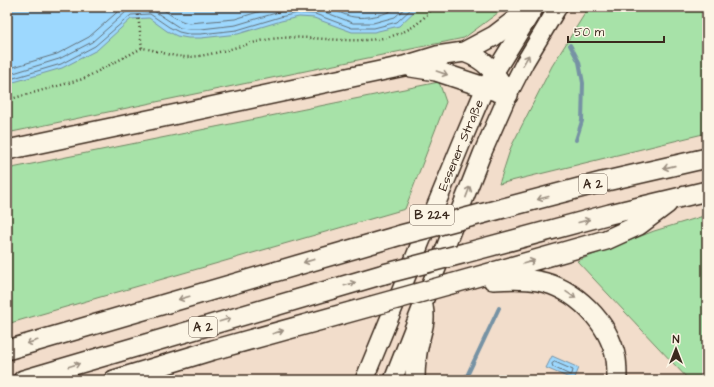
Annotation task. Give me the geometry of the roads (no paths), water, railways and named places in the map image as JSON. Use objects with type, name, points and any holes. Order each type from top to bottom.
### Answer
[{"type":"highway","points":[[7,150],[404,66],[437,56],[464,52],[494,36],[532,7]]},
{"type":"highway","points":[[464,52],[476,56],[486,63],[490,80]]},
{"type":"highway","points":[[404,66],[490,80],[508,95]]},
{"type":"highway","name":"A 2","points":[[7,350],[401,235],[602,182],[707,158]]},
{"type":"highway","name":"A 2","points":[[23,380],[384,274],[610,214],[707,191]]},
{"type":"highway","points":[[114,380],[214,350],[606,240],[638,225],[675,199]]},
{"type":"highway","points":[[451,284],[506,279],[525,279],[539,281],[558,287],[574,296],[588,308],[607,332],[616,358],[617,380]]},
{"type":"highway","points":[[415,380],[415,362],[425,323],[423,306]]},
{"type":"highway","points":[[136,380],[205,359],[214,350]]},
{"type":"main road","name":"Essener Straße","points":[[364,380],[462,142],[490,80],[535,7]]},
{"type":"main road","name":"Essener Straße","points":[[393,380],[482,154],[508,95],[525,62],[558,7]]},
{"type":"water","points":[[7,7],[419,7],[399,26],[374,32],[352,32],[314,18],[299,17],[238,34],[188,38],[177,36],[167,31],[149,18],[131,19],[97,50],[62,68],[7,84]]},
{"type":"water","points":[[552,356],[579,368],[574,380],[546,368]]},
{"type":"waterway","points":[[570,45],[579,62],[583,83],[582,121],[576,140]]},
{"type":"waterway","points":[[465,380],[499,308]]}]
